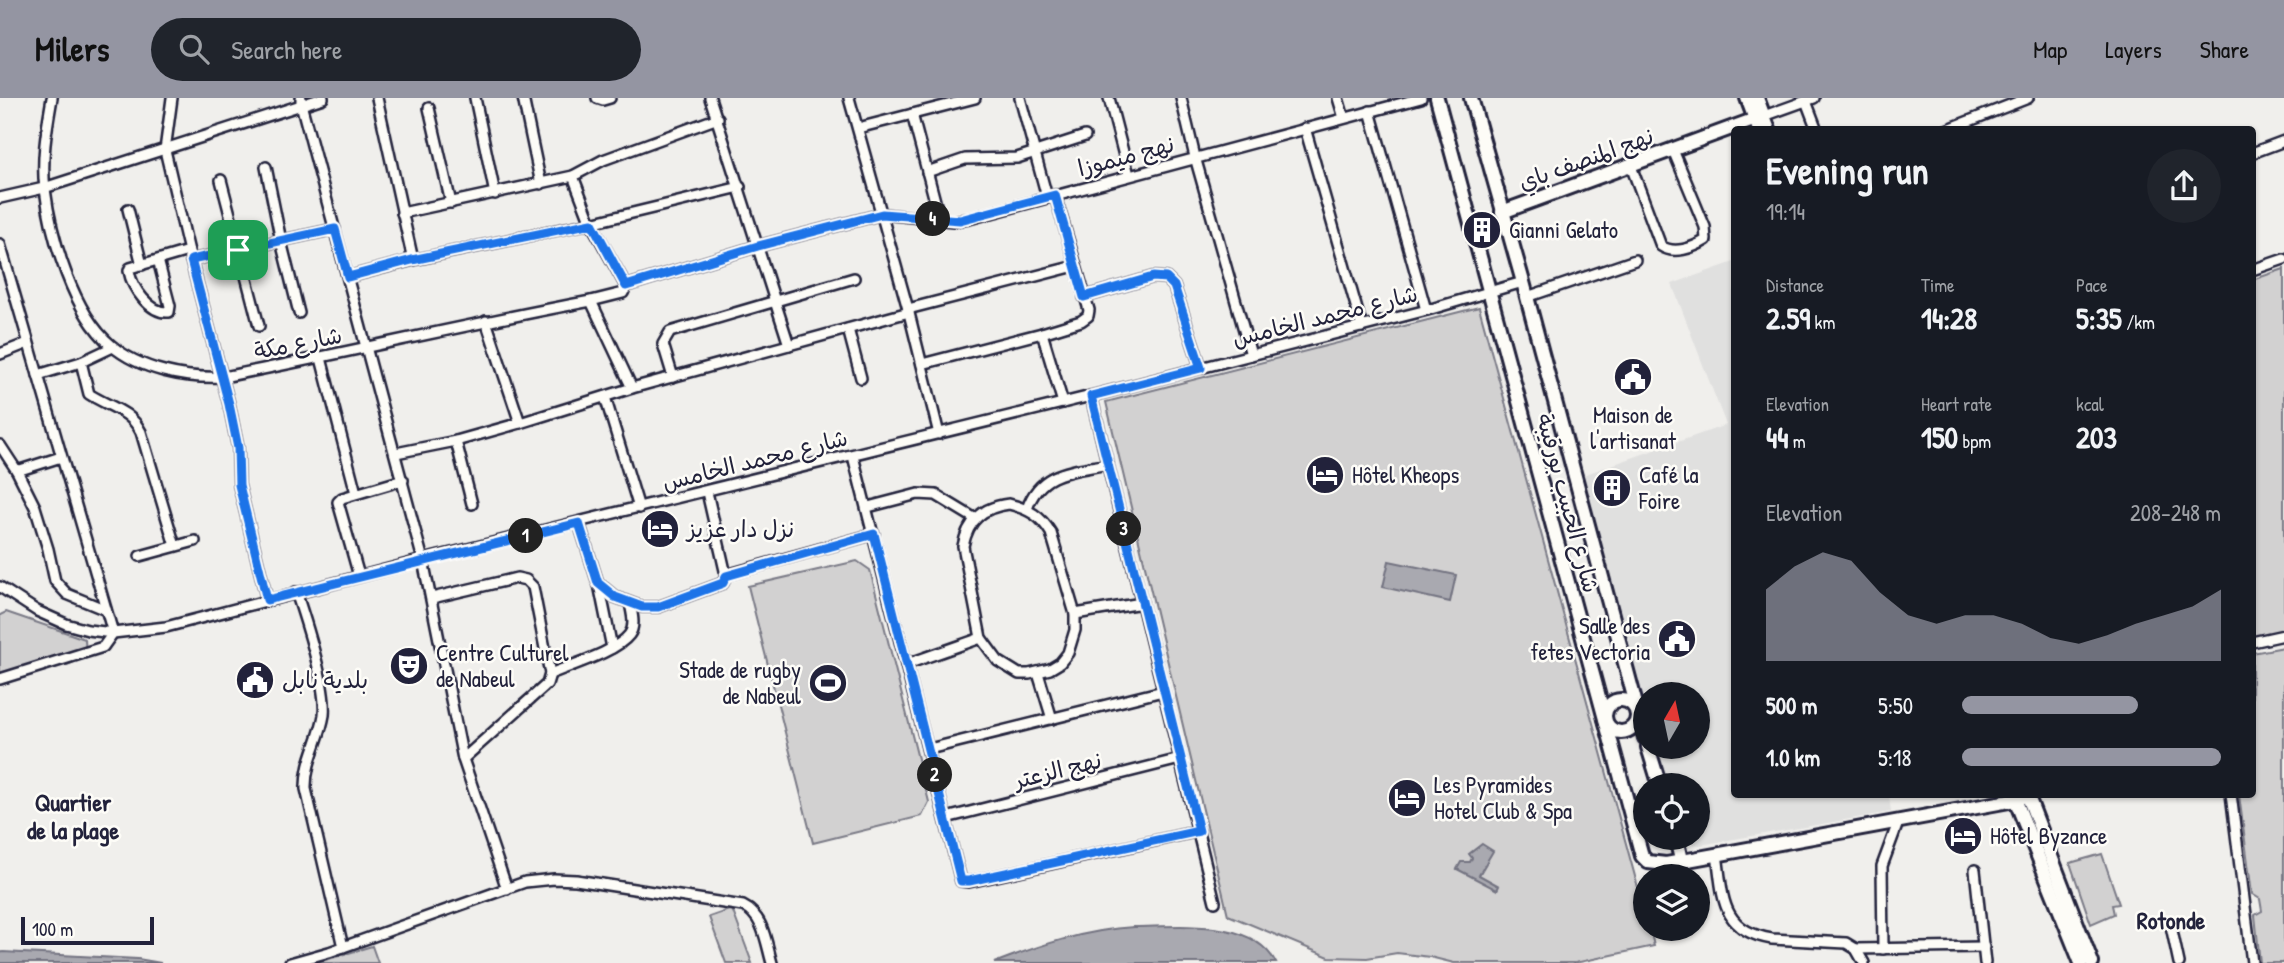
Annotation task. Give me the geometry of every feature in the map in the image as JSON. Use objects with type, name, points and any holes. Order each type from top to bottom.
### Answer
[{"type":"street","name":"شارع مكة","points":[[52,98],[44,151],[44,188],[56,240],[68,275],[91,322],[113,347],[148,365],[178,375],[200,379],[223,377],[321,358],[486,321],[591,301],[624,293],[626,286]]},
{"type":"street","points":[[172,98],[165,150],[223,377],[238,448],[239,485],[267,600]]},
{"type":"street","points":[[0,198],[44,188],[165,150],[301,101],[323,98]]},
{"type":"street","points":[[377,98],[412,260]]},
{"type":"street","points":[[475,98],[495,194]]},
{"type":"street","points":[[523,98],[541,184]]},
{"type":"street","points":[[597,98],[610,98]]},
{"type":"street","points":[[710,98],[789,345]]},
{"type":"street","points":[[849,98],[939,434]]},
{"type":"street","points":[[858,128],[946,102],[975,98]]},
{"type":"street","points":[[922,365],[1042,333],[1086,318],[1088,310],[1075,266],[1034,153],[1020,98]]},
{"type":"street","points":[[1109,98],[1129,175]]},
{"type":"street","points":[[1181,98],[1251,355]]},
{"type":"street","points":[[1338,98],[1344,118]]},
{"type":"street","name":"نهج ميموزا","points":[[626,286],[758,246],[882,214],[940,220],[970,219],[1420,98]]},
{"type":"street","name":"شارع الحبيب بورقيبة","points":[[1437,98],[1642,856],[1654,864],[1681,860],[2010,798]]},
{"type":"street","name":"شارع الحبيب بورقيبة","points":[[1471,98],[1633,696]]},
{"type":"street","points":[[1746,98],[1759,122]]},
{"type":"street","points":[[1757,98],[1759,122]]},
{"type":"street","points":[[1956,126],[2028,98]]},
{"type":"street","points":[[1759,122],[1810,100],[1816,126]]},
{"type":"street","points":[[301,101],[423,560],[463,759],[507,889]]},
{"type":"street","points":[[429,108],[451,203]]},
{"type":"street","points":[[1370,111],[1426,310]]},
{"type":"street","points":[[912,114],[940,220]]},
{"type":"street","points":[[402,213],[573,176],[603,160],[718,118]]},
{"type":"street","points":[[1306,128],[1362,327]]},
{"type":"street","name":"نهج المنصف باي","points":[[1502,212],[1731,131]]},
{"type":"street","points":[[927,172],[965,159],[1002,160],[1034,153],[1085,136]]},
{"type":"street","points":[[2256,152],[2284,141]]},
{"type":"street","points":[[1631,166],[1661,246],[1670,251],[1704,242],[1707,234],[1704,222],[1673,150]]},
{"type":"street","points":[[266,167],[299,313]]},
{"type":"street","points":[[573,176],[592,223],[626,286]]},
{"type":"street","points":[[221,180],[259,326]]},
{"type":"street","points":[[348,277],[412,260],[592,223],[740,187]]},
{"type":"street","points":[[128,209],[142,265]]},
{"type":"street","points":[[158,260],[170,306],[169,312],[161,313],[142,297],[133,285],[130,268],[158,260],[238,250],[335,229]]},
{"type":"street","points":[[0,244],[114,633],[103,647],[0,680]]},
{"type":"street","points":[[2256,269],[2284,259]]},
{"type":"street","points":[[1527,297],[1635,260]]},
{"type":"street","points":[[396,453],[520,424],[632,388],[1075,266]]},
{"type":"street","points":[[1084,297],[1153,277],[1166,278],[1174,286],[1201,368]]},
{"type":"street","points":[[673,377],[663,344],[670,332],[854,278]]},
{"type":"street","name":"شارع محمد الخامس","points":[[0,587],[37,611],[88,630],[114,633],[166,627],[423,560],[1091,396],[1362,327],[1523,282]]},
{"type":"street","points":[[591,301],[632,388]]},
{"type":"street","points":[[486,321],[520,424]]},
{"type":"street","points":[[848,329],[861,379]]},
{"type":"street","points":[[1042,333],[1063,403]]},
{"type":"street","points":[[0,354],[28,343]]},
{"type":"street","points":[[38,375],[81,362],[113,347]]},
{"type":"street","points":[[321,358],[356,493]]},
{"type":"street","points":[[81,362],[89,394],[129,414],[135,420],[175,546]]},
{"type":"street","points":[[1091,396],[1215,902]]},
{"type":"street","points":[[605,397],[639,508]]},
{"type":"street","points":[[456,441],[472,504]]},
{"type":"street","points":[[0,445],[17,471],[38,515],[55,581],[67,594],[106,610]]},
{"type":"street","points":[[853,456],[929,749],[959,878],[963,882],[969,881],[1199,831]]},
{"type":"street","points":[[17,471],[61,457]]},
{"type":"street","points":[[1027,509],[1042,483],[1056,474],[1108,464]]},
{"type":"street","points":[[359,576],[338,505],[342,498],[403,480]]},
{"type":"street","points":[[598,583],[615,597],[630,603],[642,607],[658,607],[723,583],[726,576],[707,492]]},
{"type":"street","points":[[868,507],[918,494],[936,495],[974,518]]},
{"type":"street","points":[[1009,505],[1027,509],[1045,522],[1051,533],[1075,614],[1073,642],[1060,663],[1038,673],[1019,674],[1009,669],[989,651],[981,638],[963,546],[966,532],[974,518],[996,506],[1009,505]]},
{"type":"street","points":[[579,523],[598,583],[612,648]]},
{"type":"street","points":[[726,576],[874,534]]},
{"type":"street","points":[[140,556],[195,541]]},
{"type":"street","points":[[432,597],[517,578],[526,580],[533,587],[550,674],[547,684],[463,759]]},
{"type":"street","points":[[296,593],[308,629],[324,704],[320,732],[305,775],[306,789],[343,947]]},
{"type":"street","points":[[550,674],[612,648],[629,635],[634,622],[630,603]]},
{"type":"street","points":[[1075,614],[1142,603]]},
{"type":"street","points":[[2256,641],[2284,635]]},
{"type":"street","points":[[907,664],[981,638]]},
{"type":"street","points":[[1038,673],[1052,719]]},
{"type":"street","points":[[929,749],[1163,691]]},
{"type":"street","points":[[1633,706],[1629,701],[1617,700],[1607,708],[1605,720],[1613,730],[1626,732],[1633,726]]},
{"type":"street","name":"نهج الزعتر","points":[[946,818],[1180,759]]},
{"type":"street","points":[[2021,798],[2081,963]]},
{"type":"street","points":[[2021,798],[2092,963]]},
{"type":"street","points":[[2231,798],[2252,963]]},
{"type":"street","points":[[1883,949],[1882,866],[1899,820]]},
{"type":"street","points":[[1679,850],[1681,860]]},
{"type":"street","points":[[1717,854],[1724,905],[1728,915],[1748,931],[1772,939],[1846,943],[1856,949],[1864,963]]},
{"type":"street","points":[[1975,870],[1985,963]]},
{"type":"street","points":[[290,963],[343,947],[525,882],[539,880],[576,880],[743,906],[750,910],[760,923],[772,963]]},
{"type":"street","points":[[2171,926],[2179,963]]},
{"type":"street","points":[[1856,949],[1984,947]]},
{"type":"shaded area","points":[[1731,263],[1731,798],[1889,798],[1891,812],[1710,843],[1710,773],[1662,773],[1659,760],[1710,760],[1710,682],[1637,682],[1580,476],[1726,425],[1672,284]]},
{"type":"shaded area","points":[[2284,269],[2284,630],[2256,636],[2256,279]]},
{"type":"shaded area","points":[[1479,307],[1633,869],[1633,941],[1653,941],[1654,946],[1575,963],[1454,963],[1397,953],[1367,958],[1329,957],[1228,915],[1106,402]]},
{"type":"shaded area","points":[[857,561],[870,570],[929,802],[922,816],[813,843],[748,586]]},
{"type":"shaded area","points":[[1389,561],[1456,575],[1450,602],[1383,587]]},
{"type":"shaded area","points":[[6,612],[85,639],[86,657],[67,665],[58,659],[0,676],[0,615]]},
{"type":"shaded area","points":[[2284,647],[2284,963],[2260,963],[2255,915],[2262,911],[2260,899],[2252,894],[2239,798],[2256,798],[2256,652]]},
{"type":"shaded area","points":[[1482,844],[1493,851],[1479,875],[1499,886],[1497,890],[1457,869],[1461,862],[1470,862],[1472,858],[1469,854]]},
{"type":"shaded area","points":[[2102,854],[2119,904],[2112,905],[2114,914],[2091,924],[2070,863]]},
{"type":"shaded area","points":[[732,909],[752,963],[726,963],[709,917]]},
{"type":"shaded area","points":[[1191,926],[1232,931],[1265,948],[1276,963],[994,963],[1063,939],[1134,927]]},
{"type":"shaded area","points":[[372,946],[378,963],[315,963]]},
{"type":"shaded area","points":[[0,953],[138,959],[161,963],[0,963]]},
{"type":"place","name":"Gianni Gelato","points":[[1482,230]]},
{"type":"place","name":"Maison de l'artisanat","points":[[1633,377]]},
{"type":"place","name":"Hôtel Kheops","points":[[1325,475]]},
{"type":"place","name":"Café la Foire","points":[[1612,488]]},
{"type":"place","name":"نزل دار عزيز","points":[[660,529]]},
{"type":"place","name":"Salle des fetes Vectoria","points":[[1677,639]]},
{"type":"place","name":"Centre Culturel de Nabeul","points":[[409,666]]},
{"type":"place","name":"بلدية نابل","points":[[255,680]]},
{"type":"place","name":"Stade de rugby de Nabeul","points":[[828,683]]},
{"type":"place","name":"Les Pyramides Hotel Club & Spa","points":[[1407,798]]},
{"type":"place","name":"Hôtel Byzance","points":[[1963,836]]},
{"type":"district","name":"Quartier de la plage","points":[[73,817]]},
{"type":"district","name":"Rotonde","points":[[2171,921]]},
{"type":"route","points":[[1055,195],[1084,297],[1153,277],[1159,276],[1171,281],[1201,368],[1091,396],[1199,831],[961,881],[874,534],[726,576],[723,583],[658,607],[642,607],[615,597],[598,583],[579,523],[267,600],[239,485],[238,448],[223,377],[191,260],[238,250],[335,229],[348,277],[412,260],[592,223],[626,286],[758,246],[882,214],[940,220],[970,219],[1055,195]]}]
